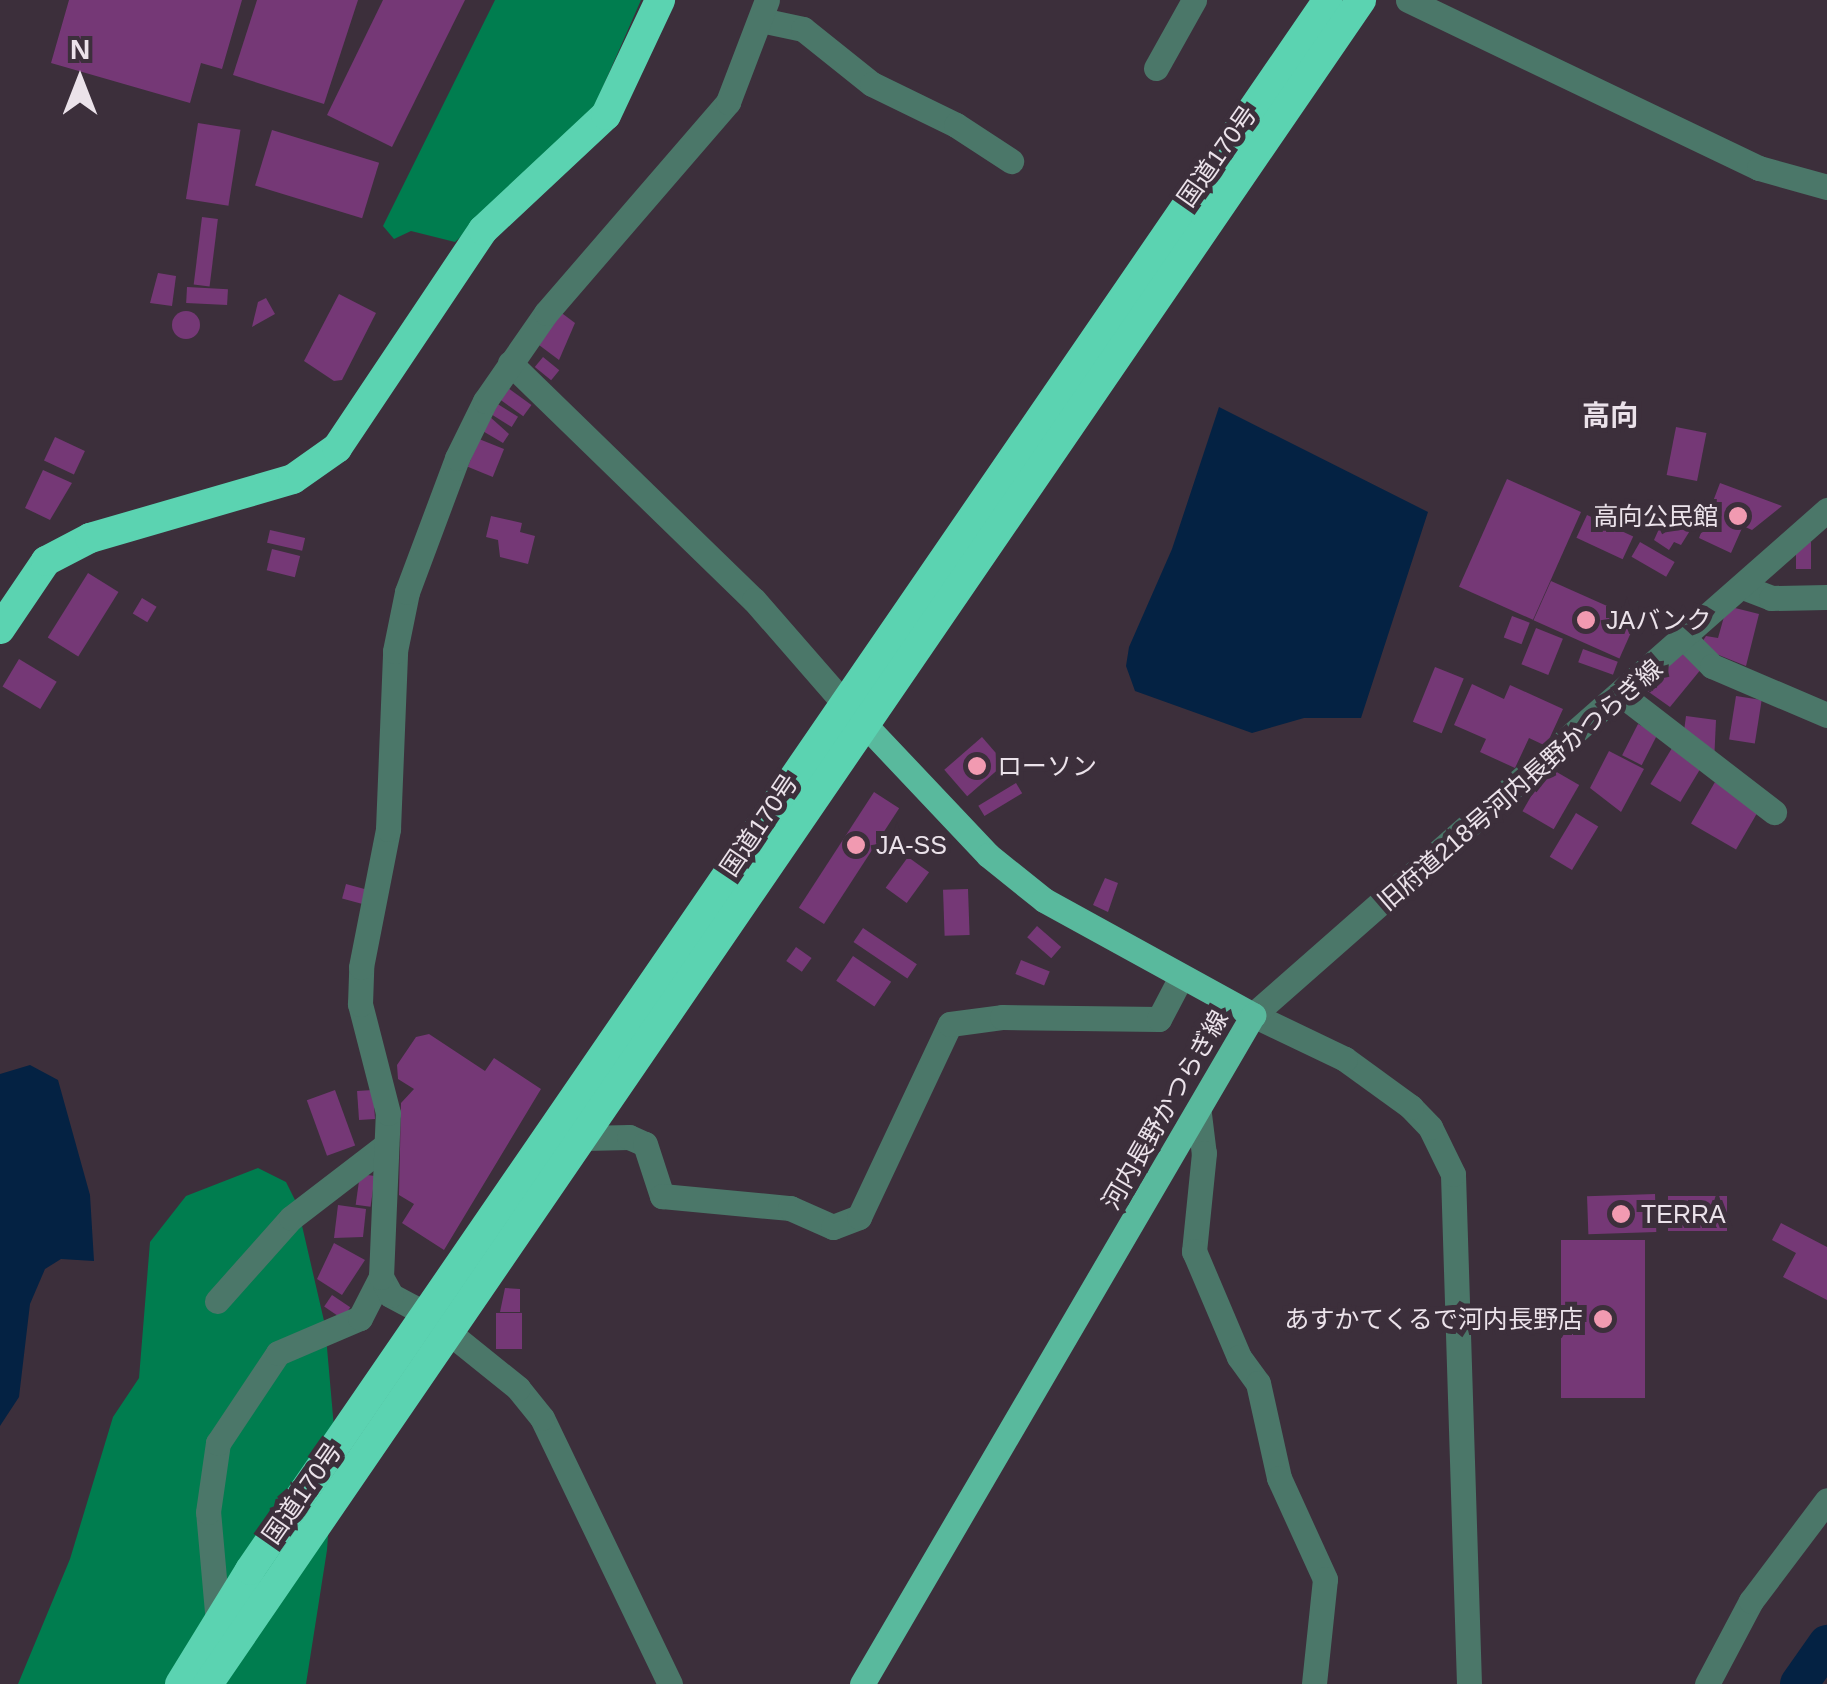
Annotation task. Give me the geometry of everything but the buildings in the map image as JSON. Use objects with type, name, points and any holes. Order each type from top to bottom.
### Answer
[{"type":"highway","points":[[0,629],[46,561],[90,538],[293,479],[337,448],[483,230],[606,115],[660,0]]},
{"type":"highway","name":"国道170号","points":[[215,1679],[584,1138],[854,712],[1328,0]]},
{"type":"highway","name":"国道170号","points":[[180,1684],[426,1314],[1361,0]]},
{"type":"main road","name":"河内長野かつらぎ線","points":[[854,712],[988,855],[1044,900],[1180,979],[1253,1016],[862,1684]]},
{"type":"street","points":[[1156,68],[1194,0]]},
{"type":"street","points":[[1408,0],[1759,168],[1827,187]]},
{"type":"street","points":[[218,1623],[208,1512],[218,1443],[278,1353],[360,1318],[381,1278],[388,1113],[360,992],[388,829],[395,651],[408,592],[458,458],[510,362],[643,195],[728,102],[764,10],[804,29],[872,84],[956,125],[1011,161]]},
{"type":"street","points":[[510,362],[754,600],[854,712]]},
{"type":"street","name":"旧府道218号河内長野かつらぎ線","points":[[1253,1016],[1622,695],[1827,510]]},
{"type":"street","points":[[1743,587],[1771,598],[1827,597]]},
{"type":"street","points":[[1685,639],[1712,666],[1827,715]]},
{"type":"street","points":[[1622,695],[1774,812]]},
{"type":"street","points":[[584,1138],[629,1136],[644,1144],[662,1196],[790,1208],[834,1227],[858,1217],[950,1024],[1002,1017],[1159,1019],[1180,979]]},
{"type":"street","points":[[1253,1016],[1344,1059],[1411,1107],[1430,1127],[1453,1174],[1469,1684]]},
{"type":"street","points":[[1199,1114],[1204,1153],[1194,1251],[1239,1357],[1258,1383],[1279,1478],[1324,1579],[1314,1684]]},
{"type":"street","points":[[216,1301],[291,1218],[386,1145]]},
{"type":"street","points":[[381,1278],[391,1295],[426,1314],[518,1388],[542,1418],[670,1684]]},
{"type":"street","points":[[1707,1684],[1752,1600],[1827,1500]]},
{"type":"green space","points":[[495,0],[641,0],[591,114],[455,242],[411,231],[394,239],[383,226]]},
{"type":"green space","points":[[258,1168],[286,1182],[297,1204],[325,1325],[335,1439],[327,1550],[306,1684],[18,1684],[70,1559],[113,1417],[139,1378],[150,1242],[186,1196]]},
{"type":"water","points":[[1219,407],[1428,512],[1361,718],[1304,718],[1252,733],[1135,691],[1126,666],[1129,647],[1172,549]]},
{"type":"water","points":[[30,1065],[58,1080],[90,1195],[94,1261],[61,1259],[45,1269],[30,1304],[19,1397],[0,1426],[0,1074]]},
{"type":"waterway","points":[[1799,1684],[1827,1644]]},
{"type":"place","name":"高向公民館","points":[[1738,516]]},
{"type":"place","name":"JAバンク","points":[[1586,620]]},
{"type":"place","name":"ローソン","points":[[977,766]]},
{"type":"place","name":"JA-SS","points":[[856,845]]},
{"type":"place","name":"TERRA","points":[[1621,1214]]},
{"type":"place","name":"あすかてくるで河内長野店","points":[[1603,1319]]},
{"type":"district","name":"高向","points":[[1610,416]]}]
